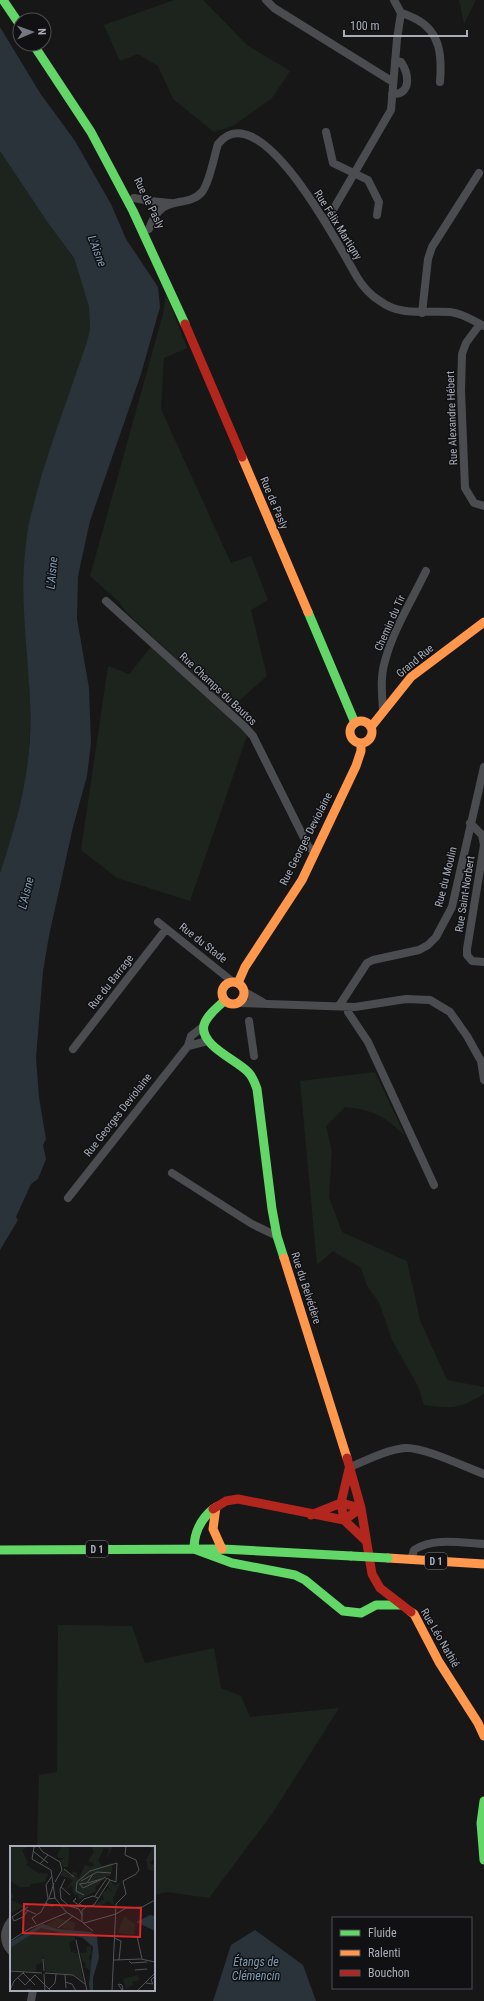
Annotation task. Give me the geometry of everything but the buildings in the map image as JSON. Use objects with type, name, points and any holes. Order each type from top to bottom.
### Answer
[{"type":"main road","points":[[3,0],[12,13]]},
{"type":"main road","name":"Rue de Pasly","points":[[38,52],[91,132],[115,163],[134,198],[159,252],[171,292]]},
{"type":"main road","name":"Rue de Pasly","points":[[91,132],[133,212],[171,292],[355,723]]},
{"type":"main road","name":"Grand Rue","points":[[371,727],[411,676],[484,622]]},
{"type":"main road","points":[[362,721],[371,727],[370,738],[361,743],[354,740],[350,733],[355,723],[362,721]]},
{"type":"main road","name":"Rue Georges Deviolaine","points":[[236,982],[302,880],[356,766],[361,751],[361,743]]},
{"type":"main road","points":[[229,982],[236,982],[245,992],[244,998],[239,1003],[230,1004],[224,1001],[222,992],[223,988],[229,982]]},
{"type":"main road","name":"Rue Georges Deviolaine","points":[[204,1026],[206,1018],[224,1001]]},
{"type":"main road","points":[[204,1026],[204,1032],[208,1041]]},
{"type":"main road","name":"Rue du Belvédère","points":[[208,1041],[215,1049],[247,1071],[253,1079],[257,1089],[267,1159],[272,1210],[277,1236],[350,1467],[361,1508],[368,1558],[372,1574],[380,1588]]},
{"type":"main road","points":[[344,1520],[341,1502],[347,1485],[350,1467]]},
{"type":"main road","points":[[365,1540],[344,1520],[311,1515],[235,1499],[225,1501],[216,1507],[200,1524],[196,1534],[194,1549],[232,1564],[295,1575],[305,1580],[343,1611],[361,1613],[376,1605],[401,1605]]},
{"type":"main road","points":[[311,1515],[341,1502],[361,1508]]},
{"type":"main road","points":[[216,1507],[214,1529],[222,1549]]},
{"type":"main road","points":[[344,1520],[361,1508]]},
{"type":"main road","name":"D 1","points":[[0,1550],[222,1549],[484,1564]]},
{"type":"main road","points":[[376,1605],[380,1588]]},
{"type":"main road","name":"Rue Léo Nathié","points":[[380,1588],[414,1614],[439,1662],[478,1723],[484,1736]]},
{"type":"main road","points":[[484,1801],[481,1823],[484,1860]]},
{"type":"street","points":[[266,0],[274,8],[394,82]]},
{"type":"street","points":[[326,222],[391,110],[401,14],[394,0]]},
{"type":"street","points":[[401,14],[425,24],[438,40],[442,62],[440,82]]},
{"type":"street","points":[[392,94],[399,94],[403,92],[408,81],[405,68],[401,62],[395,61]]},
{"type":"street","points":[[326,132],[333,163],[368,180],[379,202],[377,215]]},
{"type":"street","name":"Rue Félix Martigny","points":[[149,229],[152,219],[161,208],[171,203],[194,197],[202,192],[218,144],[222,139],[229,135],[240,134],[249,136],[262,142],[274,152],[319,210],[368,293],[381,303],[394,308],[422,313],[452,312],[482,325]]},
{"type":"street","points":[[422,313],[428,259],[432,247],[478,173]]},
{"type":"street","name":"Rue Félix Martigny","points":[[134,198],[150,202],[171,203]]},
{"type":"street","name":"Rue Alexandre Hébert","points":[[482,325],[466,343],[462,354],[461,391],[465,488],[474,503],[484,506]]},
{"type":"street","name":"Chemin du Tir","points":[[383,710],[382,680],[384,661],[405,613],[426,571]]},
{"type":"street","name":"Rue Champs du Bautos","points":[[106,601],[244,726],[252,736],[308,846],[315,852]]},
{"type":"street","name":"Rue du Moulin","points":[[343,1007],[367,963],[374,960],[419,950],[428,945],[436,937],[452,907],[484,767]]},
{"type":"street","name":"Rue Saint-Norbert","points":[[470,823],[482,835],[484,846],[467,955],[472,961],[484,962]]},
{"type":"street","name":"Rue du Stade","points":[[158,922],[236,982]]},
{"type":"street","name":"Rue du Barrage","points":[[73,1049],[166,929]]},
{"type":"street","points":[[245,992],[265,1003]]},
{"type":"street","points":[[239,1003],[256,1005],[265,1003],[343,1007],[406,999],[430,1000],[450,1012],[468,1036],[483,1060],[484,1080]]},
{"type":"street","points":[[343,1007],[368,1042],[434,1185]]},
{"type":"street","points":[[249,1021],[254,1056]]},
{"type":"street","name":"Rue Georges Deviolaine","points":[[68,1198],[188,1046],[191,1036],[204,1026]]},
{"type":"street","points":[[188,1046],[208,1041]]},
{"type":"street","points":[[172,1173],[252,1224],[277,1236]]},
{"type":"street","points":[[350,1467],[390,1452],[406,1448],[420,1450],[484,1474]]},
{"type":"street","points":[[411,1560],[414,1550],[424,1544],[441,1542],[484,1544]]},
{"type":"street","points":[[10,1922],[6,1928],[3,1941],[10,1950]]},
{"type":"street","points":[[31,2001],[33,1991]]},
{"type":"shaded area","points":[[174,0],[203,0],[247,45],[290,71],[272,98],[233,126],[214,132],[173,99],[158,66],[138,54],[120,61],[104,25]]},
{"type":"shaded area","points":[[459,0],[476,0],[464,24]]},
{"type":"shaded area","points":[[0,151],[48,223],[74,258],[89,307],[90,329],[29,674],[30,739],[25,786],[17,820],[0,873]]},
{"type":"shaded area","points":[[166,293],[187,348],[164,358],[161,409],[231,563],[251,556],[268,600],[251,610],[267,676],[230,709],[127,613],[118,601],[90,576],[163,314]]},
{"type":"shaded area","points":[[151,647],[248,733],[190,901],[117,878],[81,850],[108,666],[129,674]]},
{"type":"shaded area","points":[[375,1072],[405,1136],[391,1123],[378,1115],[355,1108],[345,1107],[326,1126],[332,1152],[329,1197],[342,1232],[407,1261],[420,1320],[447,1380],[484,1387],[484,1393],[482,1395],[460,1406],[448,1407],[424,1405],[418,1386],[392,1340],[379,1302],[367,1286],[361,1268],[333,1251],[317,1265],[300,1081]]},
{"type":"shaded area","points":[[58,1625],[132,1626],[145,1663],[214,1648],[221,1688],[241,1696],[250,1717],[339,1708],[272,1814],[209,1898],[167,1892],[155,1895],[155,1846],[37,1846],[39,1775],[57,1772]]},
{"type":"water","name":"L'Aisne","points":[[0,27],[12,47],[12,52],[15,52],[40,93],[75,141],[111,204],[126,239],[158,287],[160,307],[141,374],[90,521],[78,576],[77,619],[89,688],[91,743],[87,776],[73,827],[49,936],[43,971],[36,1058],[39,1097],[46,1139],[43,1145],[46,1159],[38,1179],[31,1184],[16,1217],[18,1220],[0,1250],[0,873],[14,830],[24,788],[29,746],[30,701],[23,583],[24,564],[28,526],[32,509],[58,424],[87,342],[90,329],[89,307],[74,258],[48,223],[0,151]]},
{"type":"water","name":"Étangs de Clémencin","points":[[255,1930],[303,1965],[316,2001],[213,2001],[231,1945]]},
{"type":"traffic: fast","points":[[3,0],[12,13]]},
{"type":"traffic: fast","points":[[38,52],[91,132],[133,211],[185,324]]},
{"type":"traffic: fast","points":[[308,612],[355,723]]},
{"type":"traffic: fast","points":[[224,1001],[207,1018],[204,1025],[204,1032],[207,1039],[220,1052],[248,1072],[253,1078],[257,1089],[272,1209],[277,1236],[284,1258]]},
{"type":"traffic: fast","points":[[213,1509],[205,1517],[199,1527],[195,1537],[194,1549],[232,1563],[295,1575],[305,1580],[343,1611],[361,1613],[376,1605],[401,1605]]},
{"type":"traffic: fast","points":[[0,1550],[222,1549],[351,1556]]},
{"type":"traffic: fast","points":[[351,1556],[388,1558]]},
{"type":"traffic: fast","points":[[484,1801],[481,1823],[484,1860]]},
{"type":"traffic: slow","points":[[242,457],[308,612]]},
{"type":"traffic: slow","points":[[371,727],[411,677],[484,622]]},
{"type":"traffic: slow","points":[[361,721],[369,724],[372,732],[369,740],[361,743],[353,740],[350,732],[353,724],[361,721]]},
{"type":"traffic: slow","points":[[238,983],[245,967],[302,880],[356,766],[361,751],[361,743]]},
{"type":"traffic: slow","points":[[229,982],[237,982],[244,989],[244,993],[244,997],[237,1004],[229,1004],[222,997],[222,989],[229,982]]},
{"type":"traffic: slow","points":[[284,1258],[347,1458]]},
{"type":"traffic: slow","points":[[216,1507],[213,1529],[222,1549]]},
{"type":"traffic: slow","points":[[388,1558],[484,1564]]},
{"type":"traffic: slow","points":[[411,1612],[414,1614],[439,1662],[478,1723],[484,1736]]},
{"type":"traffic: jam","points":[[185,324],[242,457]]},
{"type":"traffic: jam","points":[[347,1458],[361,1508],[372,1574],[380,1588],[411,1612]]},
{"type":"traffic: jam","points":[[349,1469],[341,1503],[344,1520],[365,1540]]},
{"type":"traffic: jam","points":[[213,1509],[226,1501],[238,1499],[344,1520],[361,1508]]},
{"type":"traffic: jam","points":[[311,1515],[341,1503],[361,1508]]}]
